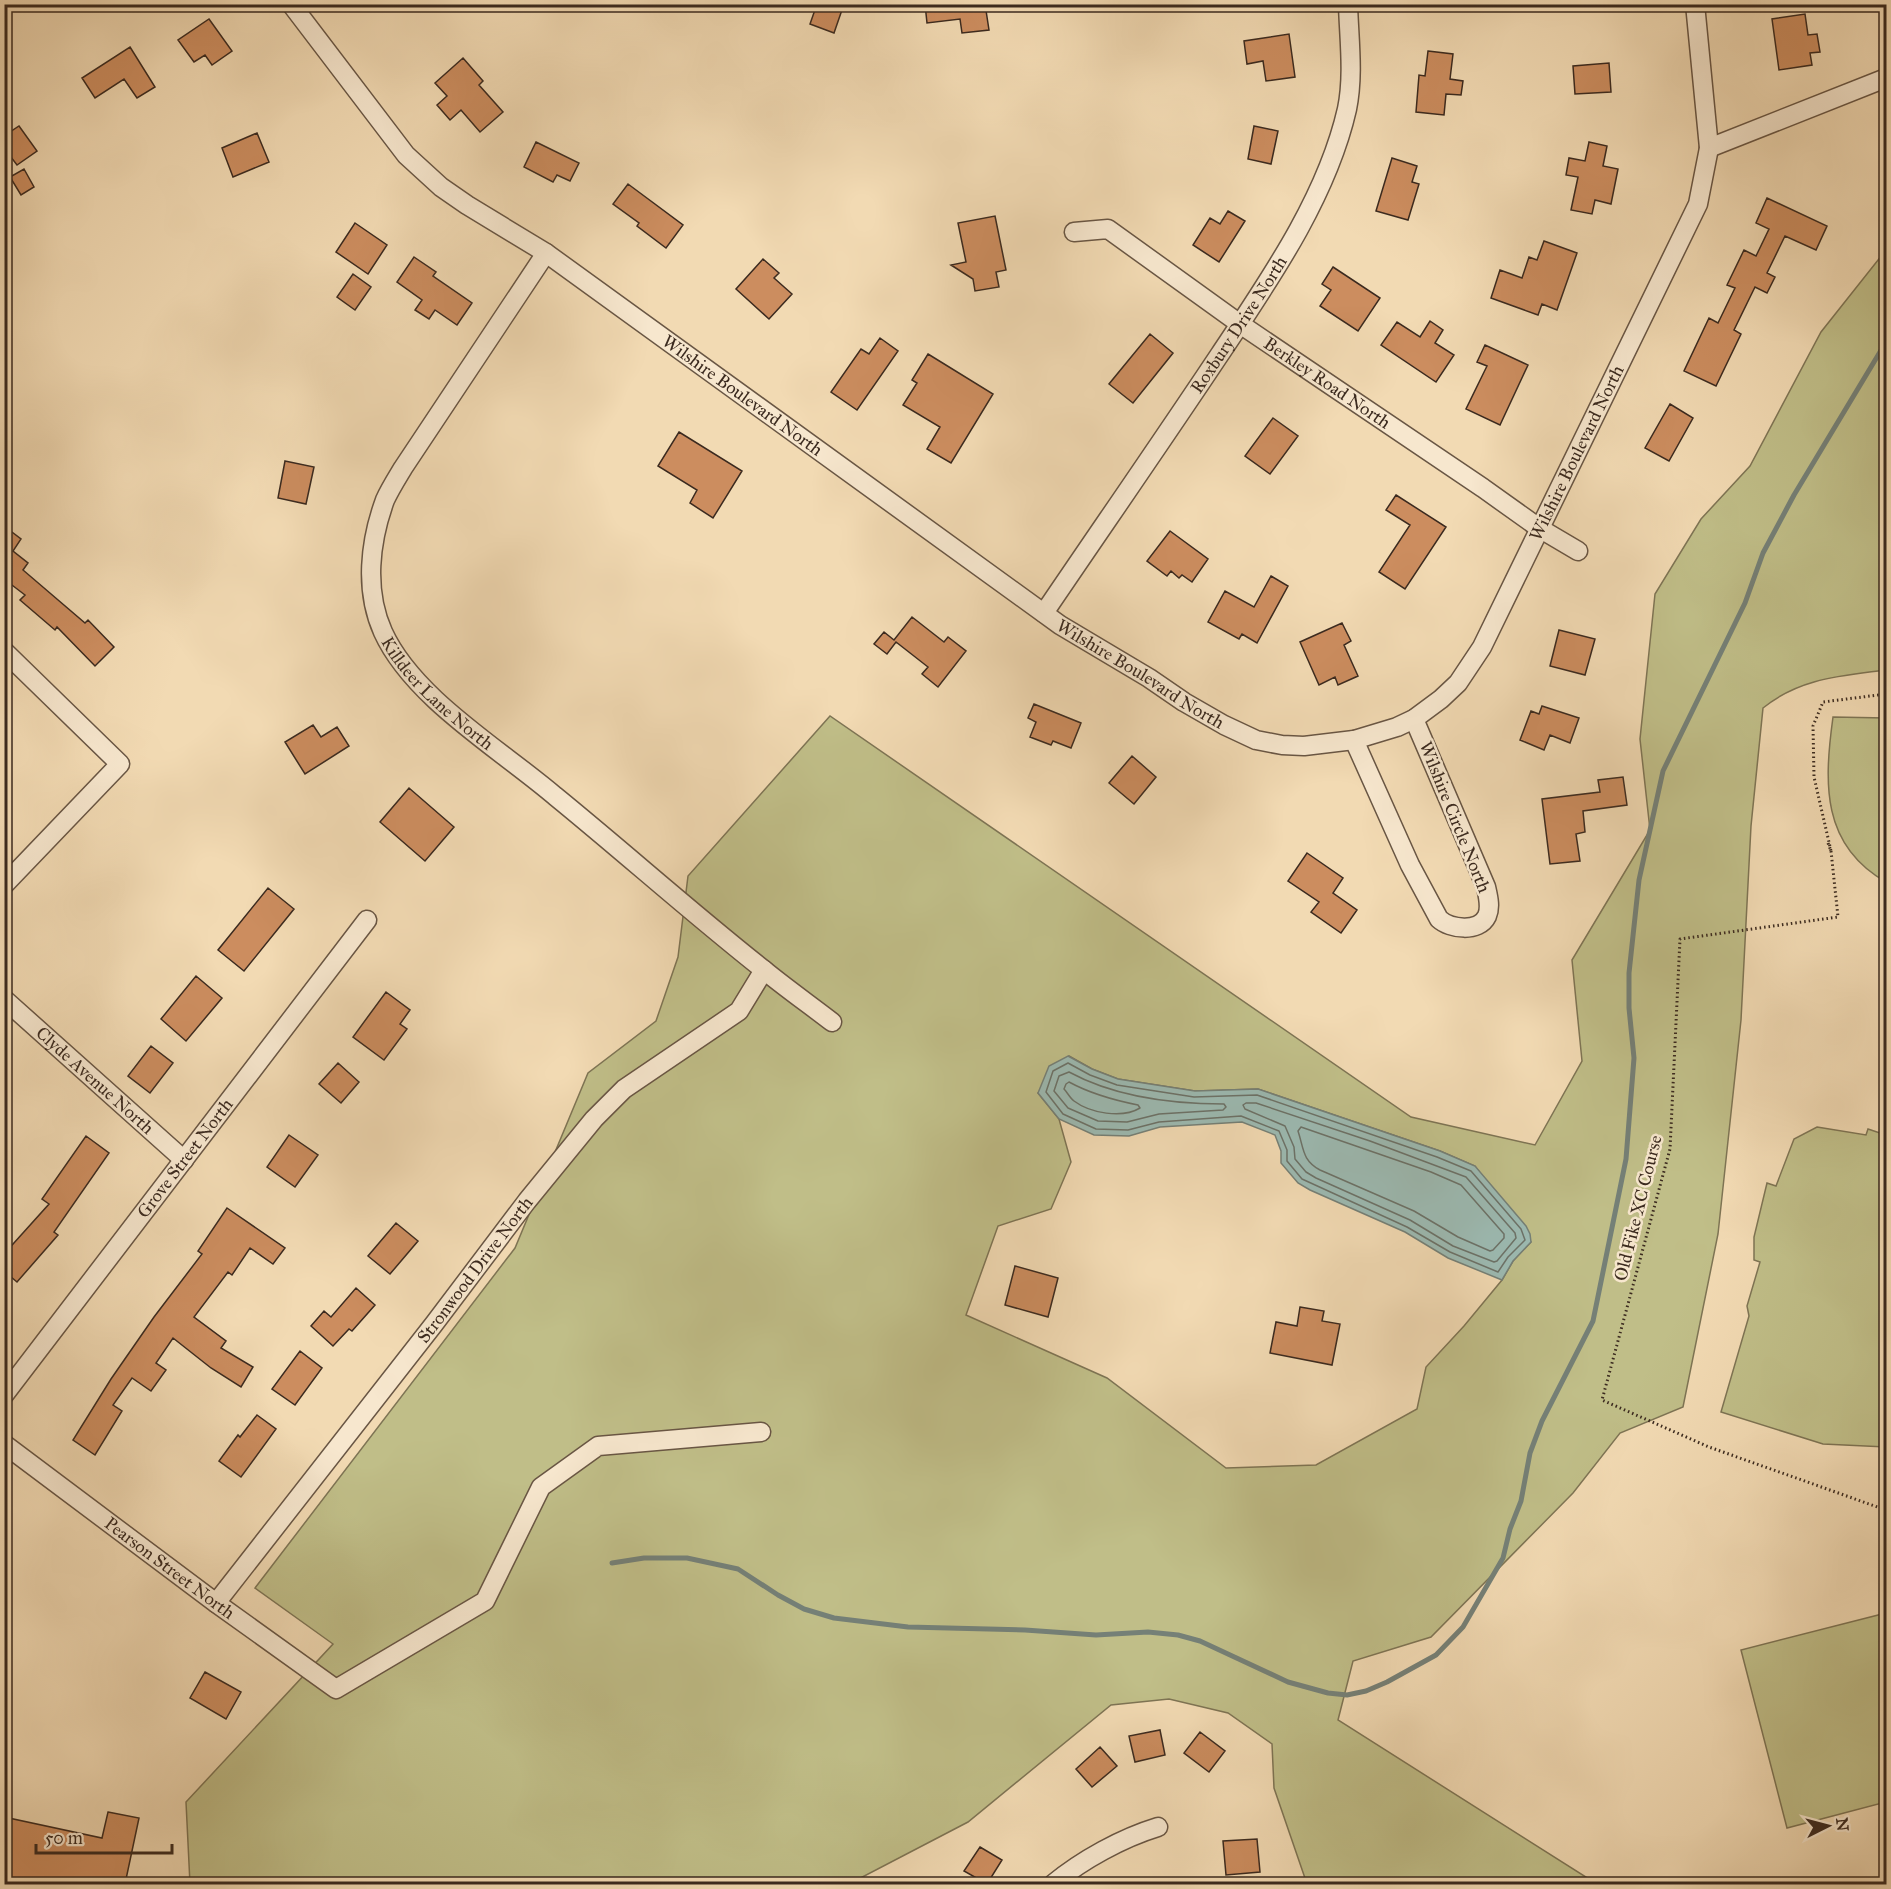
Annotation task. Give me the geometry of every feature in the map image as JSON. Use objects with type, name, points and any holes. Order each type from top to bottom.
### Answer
[{"type":"street","name":"Wilshire Boulevard North","points":[[291,4],[406,155],[441,188],[546,253],[1044,613],[1224,725],[1256,740],[1304,746],[1354,740],[1414,720],[1442,699],[1458,683],[1482,647],[1698,204],[1709,148],[1695,4]]},
{"type":"street","name":"Roxbury Drive North","points":[[1044,613],[1240,324],[1318,193],[1336,146],[1347,107],[1351,71],[1348,4]]},
{"type":"street","points":[[1709,148],[1887,78]]},
{"type":"street","name":"Berkley Road North","points":[[1074,232],[1108,229],[1240,324],[1539,528],[1578,551]]},
{"type":"street","name":"Killdeer Lane North","points":[[546,253],[403,468],[386,498],[371,550],[371,582],[382,631],[398,660],[424,690],[764,970],[832,1022]]},
{"type":"street","points":[[4,651],[120,764],[4,885]]},
{"type":"street","name":"Wilshire Circle North","points":[[1354,740],[1410,865],[1439,919],[1454,927],[1480,924],[1487,916],[1489,899],[1486,887],[1414,720]]},
{"type":"street","name":"Grove Street North","points":[[4,1395],[367,920]]},
{"type":"street","name":"Stronwood Drive North","points":[[216,1603],[527,1201],[594,1119],[624,1089],[739,1011],[764,970]]},
{"type":"street","name":"Clyde Avenue North","points":[[4,999],[184,1160]]},
{"type":"street","name":"Pearson Street North","points":[[4,1444],[216,1603],[336,1689],[485,1601],[541,1487],[598,1446],[761,1432]]},
{"type":"street","points":[[1053,1884],[1133,1835],[1158,1827]]},
{"type":"path","name":"Old Fike XC Course","points":[[1887,694],[1823,702],[1813,726],[1814,777],[1831,850],[1838,917],[1680,939],[1670,1149],[1602,1400],[1709,1447],[1887,1510]]},
{"type":"path","name":"Old Fike XC Course","points":[[1828,843],[1831,850]]},
{"type":"shaded area","points":[[1886,250],[1886,670],[1806,684],[1777,698],[1763,708],[1751,826],[1741,1020],[1718,1234],[1683,1407],[1620,1433],[1573,1493],[1431,1637],[1353,1661],[1338,1720],[1597,1884],[1307,1884],[1274,1788],[1272,1744],[1228,1713],[1169,1699],[1111,1705],[968,1822],[849,1884],[190,1884],[186,1802],[333,1644],[255,1588],[515,1248],[588,1073],[656,1021],[678,957],[688,876],[830,716],[1411,1117],[1535,1145],[1582,1061],[1572,960],[1650,830],[1640,739],[1655,594],[1701,519],[1750,466],[1821,332]],"holes":[[[1069,1056],[1092,1069],[1118,1079],[1195,1091],[1258,1089],[1440,1151],[1475,1166],[1531,1242],[1513,1261],[1502,1280],[1464,1326],[1426,1367],[1417,1409],[1316,1465],[1226,1468],[1107,1378],[966,1315],[998,1226],[1051,1209],[1071,1162],[1059,1119],[1038,1093]]]},
{"type":"shaded area","points":[[1833,717],[1886,718],[1886,882],[1865,867],[1849,850],[1838,831],[1829,788],[1828,765]]},
{"type":"shaded area","points":[[1817,1127],[1866,1135],[1868,1129],[1886,1135],[1886,1447],[1823,1444],[1721,1412],[1749,1316],[1747,1306],[1760,1262],[1754,1260],[1754,1237],[1767,1183],[1776,1186],[1794,1139]]},
{"type":"shaded area","points":[[1886,1613],[1886,1802],[1787,1828],[1741,1650]]},
{"type":"water","points":[[1068,1056],[1118,1079],[1195,1091],[1258,1089],[1440,1151],[1475,1166],[1526,1226],[1531,1242],[1513,1261],[1502,1280],[1448,1258],[1405,1232],[1298,1183],[1281,1163],[1281,1151],[1275,1135],[1242,1122],[1160,1127],[1129,1136],[1094,1135],[1059,1119],[1038,1093],[1049,1066]]},
{"type":"building","points":[[817,4],[844,4],[834,33],[810,24]]},
{"type":"building","points":[[925,4],[985,4],[989,30],[962,33],[960,19],[927,23]]},
{"type":"building","points":[[1805,14],[1808,35],[1817,34],[1820,52],[1810,53],[1812,65],[1779,70],[1772,19]]},
{"type":"building","points":[[209,19],[232,51],[212,65],[205,55],[194,62],[178,40]]},
{"type":"building","points":[[1289,34],[1295,77],[1266,81],[1263,61],[1247,64],[1244,41]]},
{"type":"building","points":[[130,47],[155,87],[137,98],[124,79],[95,98],[82,78]]},
{"type":"building","points":[[1428,51],[1453,54],[1450,79],[1463,81],[1461,95],[1446,94],[1444,115],[1416,112],[1419,75],[1425,76]]},
{"type":"building","points":[[463,58],[483,81],[479,85],[503,112],[480,132],[461,110],[450,120],[437,105],[447,96],[435,83]]},
{"type":"building","points":[[1609,63],[1611,92],[1575,94],[1573,66]]},
{"type":"building","points":[[19,126],[37,151],[17,165],[4,148],[4,136]]},
{"type":"building","points":[[1254,126],[1278,131],[1271,164],[1248,159]]},
{"type":"building","points":[[257,133],[269,162],[233,177],[222,148]]},
{"type":"building","points":[[536,142],[579,163],[570,181],[557,175],[553,182],[524,167]]},
{"type":"building","points":[[1589,142],[1607,146],[1603,166],[1618,169],[1611,204],[1595,200],[1592,214],[1571,210],[1578,177],[1566,175],[1569,158],[1585,161]]},
{"type":"building","points":[[1392,158],[1417,166],[1412,182],[1419,184],[1408,220],[1376,211]]},
{"type":"building","points":[[24,169],[34,187],[21,195],[10,177]]},
{"type":"building","points":[[628,184],[683,225],[666,248],[637,226],[639,223],[613,204]]},
{"type":"building","points":[[1767,198],[1827,226],[1816,250],[1785,236],[1767,273],[1775,277],[1767,293],[1755,287],[1734,330],[1741,334],[1716,386],[1684,371],[1709,318],[1718,323],[1735,288],[1727,285],[1744,250],[1756,256],[1769,229],[1756,223]]},
{"type":"building","points":[[1228,211],[1245,221],[1219,262],[1193,245],[1210,218],[1220,224]]},
{"type":"building","points":[[995,216],[1006,270],[996,272],[999,287],[975,291],[973,279],[951,265],[966,262],[958,223]]},
{"type":"building","points":[[355,223],[387,245],[368,274],[336,252]]},
{"type":"building","points":[[1544,241],[1577,253],[1557,310],[1542,304],[1538,315],[1491,298],[1500,270],[1522,278],[1529,257],[1537,260]]},
{"type":"building","points":[[414,257],[436,272],[433,276],[472,303],[457,325],[435,310],[429,319],[415,310],[422,300],[397,282]]},
{"type":"building","points":[[763,259],[779,273],[774,278],[792,294],[769,319],[736,289]]},
{"type":"building","points":[[1333,267],[1380,298],[1358,331],[1320,306],[1331,290],[1322,284]]},
{"type":"building","points":[[353,274],[371,287],[355,310],[337,297]]},
{"type":"building","points":[[1430,321],[1443,330],[1435,343],[1454,355],[1436,382],[1381,345],[1397,322],[1420,337]]},
{"type":"building","points":[[1150,334],[1173,353],[1133,403],[1109,384]]},
{"type":"building","points":[[880,338],[898,351],[857,410],[831,392],[861,349],[869,354]]},
{"type":"building","points":[[1485,345],[1528,365],[1500,425],[1466,409],[1487,366],[1477,362]]},
{"type":"building","points":[[928,354],[993,394],[951,463],[927,449],[940,427],[903,405],[917,383],[912,380]]},
{"type":"building","points":[[1670,404],[1693,418],[1669,461],[1645,448]]},
{"type":"building","points":[[1273,418],[1298,436],[1270,474],[1245,456]]},
{"type":"building","points":[[679,432],[742,471],[713,518],[690,503],[697,490],[658,466]]},
{"type":"building","points":[[285,461],[314,467],[306,504],[278,498]]},
{"type":"building","points":[[1396,495],[1446,527],[1405,589],[1379,572],[1410,525],[1386,510]]},
{"type":"building","points":[[4,526],[21,539],[13,551],[28,563],[23,570],[85,623],[88,620],[114,647],[95,666],[57,627],[55,630],[20,600],[25,595],[4,579]]},
{"type":"building","points":[[1170,531],[1208,559],[1192,582],[1182,575],[1179,578],[1171,571],[1167,576],[1147,561]]},
{"type":"building","points":[[1271,576],[1288,586],[1257,643],[1242,634],[1239,639],[1208,622],[1225,591],[1254,607]]},
{"type":"building","points":[[912,617],[944,642],[948,637],[966,651],[938,687],[922,674],[928,667],[896,642],[887,654],[874,644],[884,632],[894,640]]},
{"type":"building","points":[[1342,623],[1351,641],[1344,645],[1358,676],[1338,685],[1335,677],[1319,685],[1300,642]]},
{"type":"building","points":[[1559,630],[1595,639],[1585,675],[1550,666]]},
{"type":"building","points":[[1034,704],[1081,723],[1071,748],[1053,741],[1051,745],[1030,737],[1036,722],[1028,718]]},
{"type":"building","points":[[1542,706],[1579,718],[1570,743],[1550,735],[1544,750],[1520,740],[1531,711],[1539,714]]},
{"type":"building","points":[[313,725],[321,737],[337,727],[349,746],[305,774],[285,742]]},
{"type":"building","points":[[1132,756],[1156,777],[1134,804],[1109,783]]},
{"type":"building","points":[[1623,777],[1627,805],[1583,811],[1585,832],[1576,834],[1580,861],[1550,864],[1542,799],[1600,792],[1598,780]]},
{"type":"building","points":[[409,788],[454,827],[425,861],[380,822]]},
{"type":"building","points":[[1307,853],[1343,878],[1333,893],[1357,910],[1341,933],[1311,912],[1319,902],[1288,881]]},
{"type":"building","points":[[268,888],[294,909],[244,971],[218,950]]},
{"type":"building","points":[[196,976],[222,998],[186,1041],[161,1019]]},
{"type":"building","points":[[386,992],[410,1010],[400,1024],[407,1029],[384,1060],[353,1037]]},
{"type":"building","points":[[151,1046],[173,1063],[150,1093],[128,1076]]},
{"type":"building","points":[[338,1063],[359,1082],[341,1103],[319,1084]]},
{"type":"building","points":[[289,1135],[318,1155],[295,1187],[267,1167]]},
{"type":"building","points":[[86,1136],[109,1153],[54,1232],[58,1235],[17,1282],[4,1271],[4,1254],[49,1204],[42,1199]]},
{"type":"building","points":[[227,1208],[285,1248],[273,1264],[250,1248],[232,1275],[228,1272],[194,1317],[226,1341],[221,1348],[253,1367],[241,1387],[211,1368],[173,1338],[156,1363],[166,1370],[151,1391],[132,1378],[113,1405],[122,1411],[95,1455],[73,1440],[111,1379],[154,1317],[202,1254],[198,1251]]},
{"type":"building","points":[[396,1223],[418,1241],[390,1274],[368,1256]]},
{"type":"building","points":[[1015,1266],[1058,1278],[1048,1317],[1005,1305]]},
{"type":"building","points":[[356,1288],[375,1305],[352,1331],[349,1329],[333,1346],[311,1326],[324,1311],[331,1317]]},
{"type":"building","points":[[1300,1307],[1324,1311],[1322,1321],[1340,1324],[1332,1365],[1270,1353],[1276,1322],[1297,1326]]},
{"type":"building","points":[[300,1351],[322,1368],[295,1405],[272,1389]]},
{"type":"building","points":[[257,1415],[276,1429],[241,1477],[219,1461],[238,1435],[240,1437]]},
{"type":"building","points":[[205,1672],[241,1692],[226,1719],[190,1698]]},
{"type":"building","points":[[1160,1730],[1165,1755],[1135,1762],[1129,1736]]},
{"type":"building","points":[[1200,1732],[1225,1751],[1209,1772],[1184,1753]]},
{"type":"building","points":[[1100,1747],[1117,1766],[1092,1787],[1076,1769]]},
{"type":"building","points":[[108,1812],[139,1818],[125,1884],[4,1884],[4,1817],[102,1838]]},
{"type":"building","points":[[1257,1839],[1260,1872],[1226,1875],[1223,1841]]},
{"type":"building","points":[[980,1847],[1002,1860],[987,1884],[964,1871]]},
{"type":"waterway","points":[[612,1563],[644,1558],[687,1558],[738,1569],[804,1609],[834,1618],[908,1627],[1025,1630],[1096,1635],[1148,1632],[1178,1635],[1200,1641],[1288,1682],[1328,1693],[1347,1695],[1366,1691],[1436,1655],[1463,1627],[1503,1558],[1510,1529],[1521,1501],[1530,1453],[1542,1421],[1593,1321],[1626,1159],[1634,1058],[1629,1008],[1629,973],[1639,880],[1663,771],[1745,603],[1763,553],[1794,495],[1886,342]]}]
